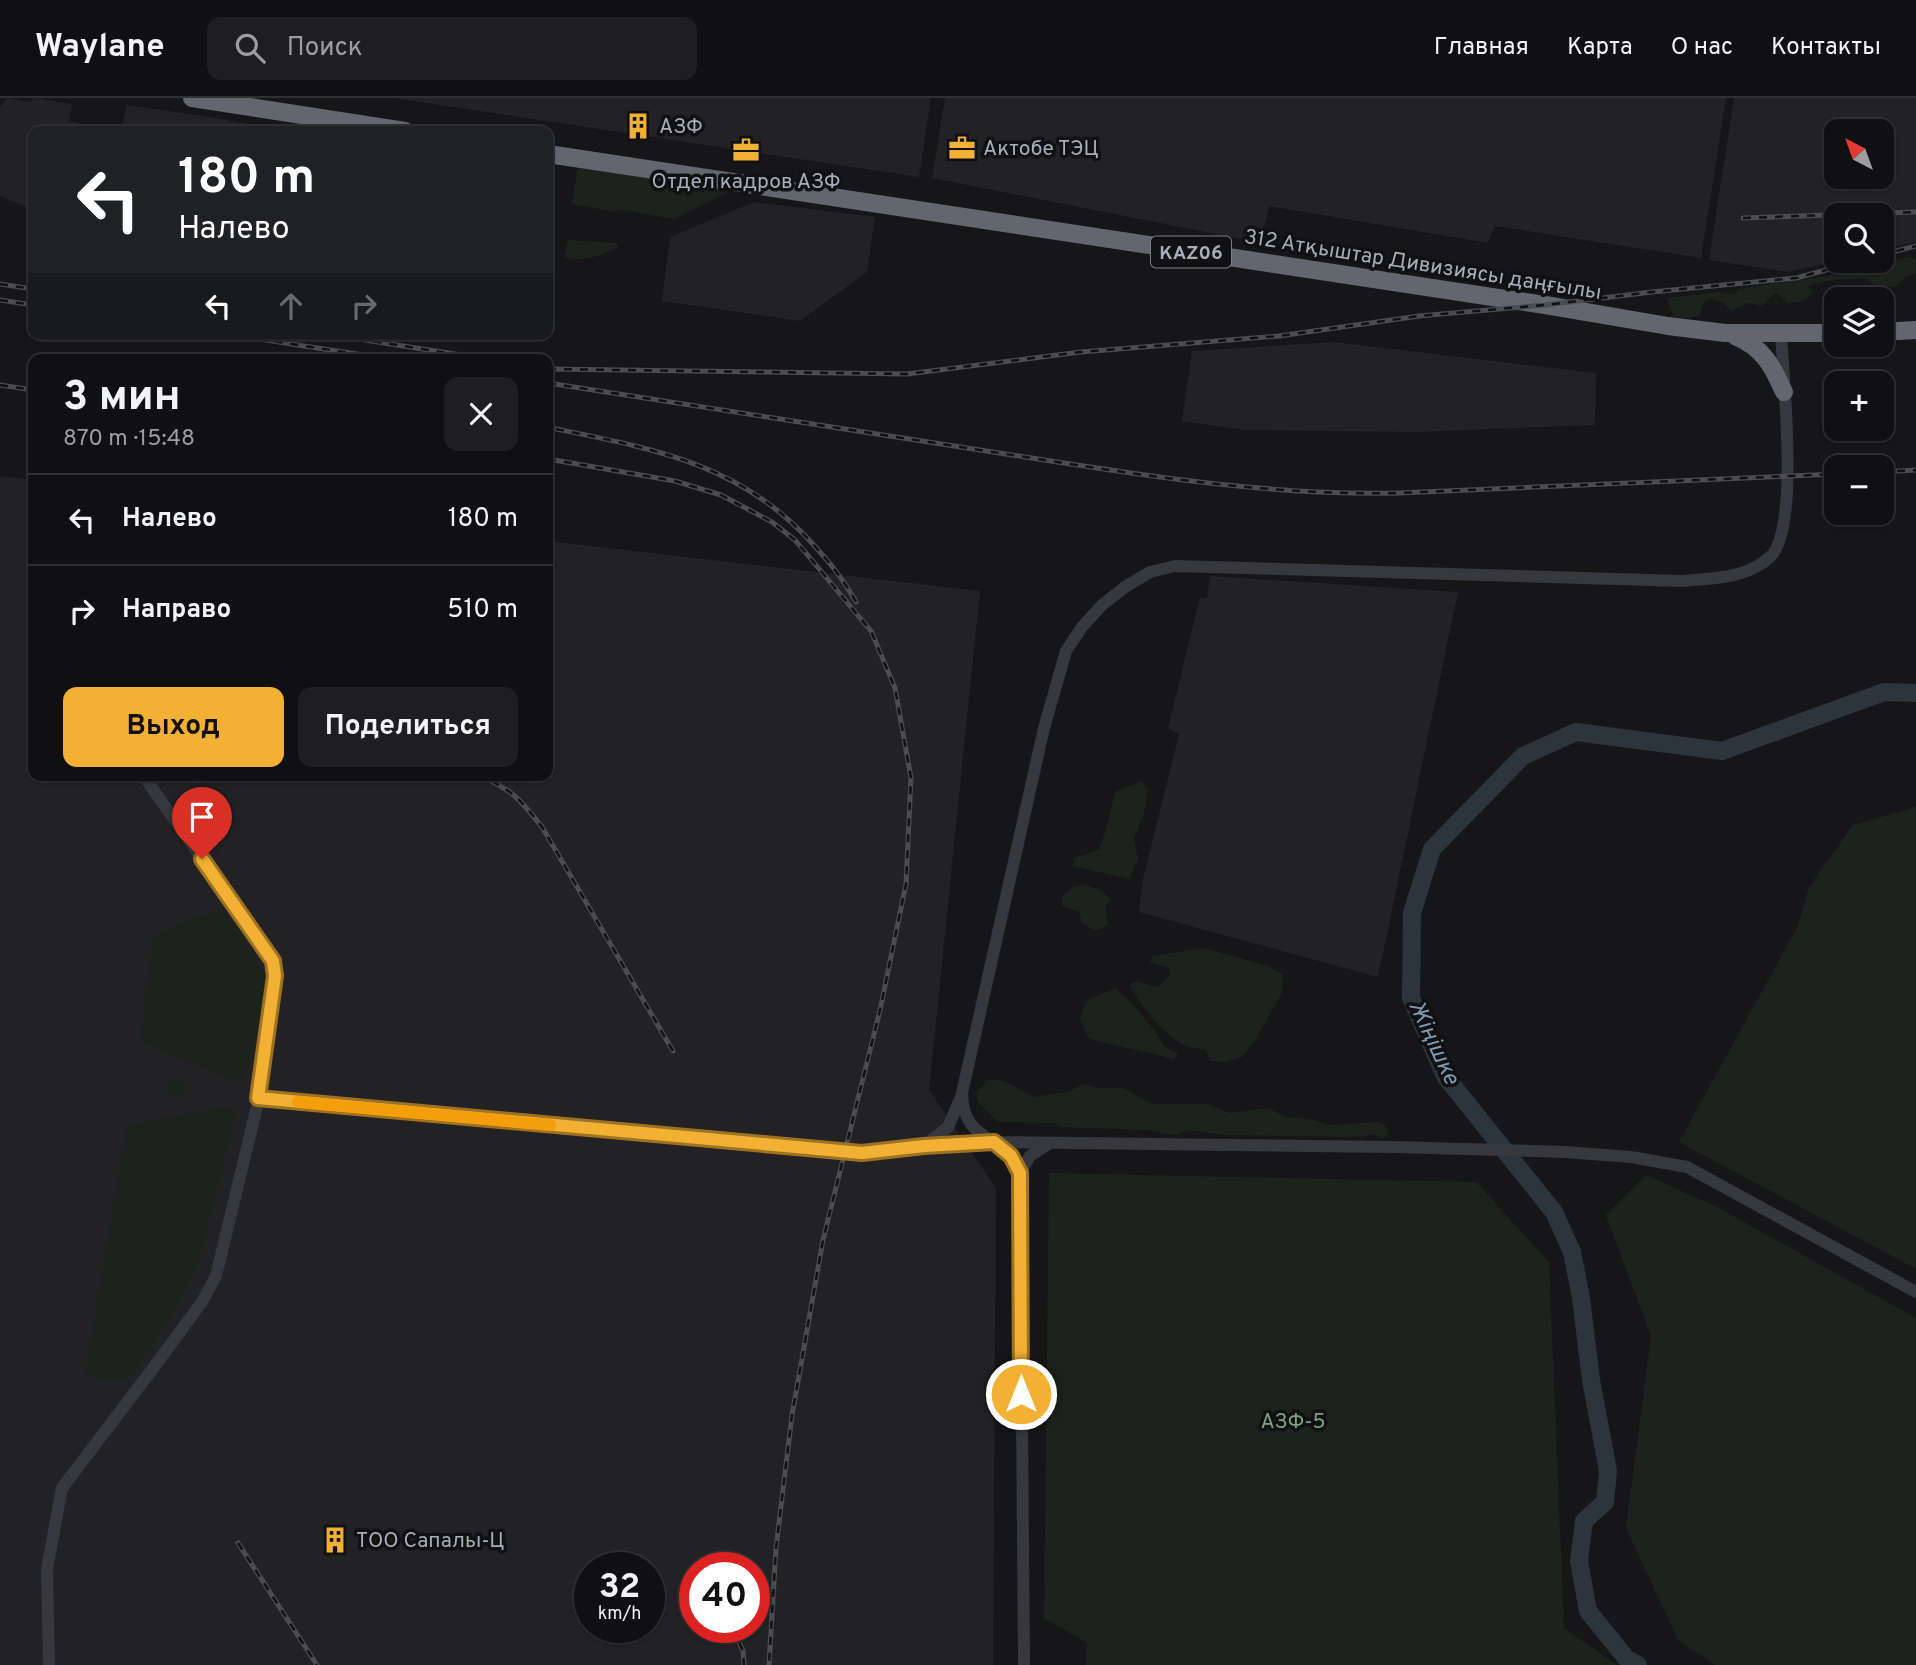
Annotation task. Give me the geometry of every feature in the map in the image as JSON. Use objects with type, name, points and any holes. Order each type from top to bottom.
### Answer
[{"type":"highway","points":[[192,98],[373,126]]},
{"type":"highway","name":"312 Атқыштар Дивизиясы даңғылы","points":[[553,155],[1545,305],[1668,327],[1725,333],[1824,333]]},
{"type":"highway","points":[[1894,331],[1916,330]]},
{"type":"highway","points":[[1725,333],[1756,346],[1768,358],[1784,392]]},
{"type":"street","points":[[924,1146],[948,1127],[962,1093],[1044,728],[1066,651],[1082,627],[1102,605],[1150,572],[1175,566],[1683,581],[1741,574],[1759,566],[1773,555],[1780,544],[1788,476],[1781,334]]},
{"type":"street","points":[[49,1665],[47,1569],[62,1488],[202,1302],[216,1276],[258,1098],[275,976],[273,961],[147,781]]},
{"type":"street","points":[[962,1093],[962,1106],[967,1119],[976,1131],[1011,1156],[1020,1173],[1024,1665]]},
{"type":"street","points":[[258,1098],[862,1153],[994,1142],[1394,1147],[1565,1152],[1631,1157],[1687,1167],[1916,1292]]},
{"type":"street","points":[[1020,1173],[1030,1156],[1050,1143]]},
{"type":"shaded area","points":[[7,98],[31,102],[32,98],[35,98],[72,104],[69,121],[92,126],[28,126],[28,208],[0,196],[0,107]]},
{"type":"shaded area","points":[[393,98],[931,98],[919,177]]},
{"type":"shaded area","points":[[945,98],[1726,98],[1701,258],[1495,226],[1488,243],[1269,206],[1261,243],[932,178]]},
{"type":"shaded area","points":[[1734,98],[1916,98],[1916,242],[1894,247],[1894,203],[1824,203],[1824,264],[1788,272],[1709,260]]},
{"type":"shaded area","points":[[127,105],[259,126],[122,126]]},
{"type":"shaded area","points":[[754,202],[875,217],[867,272],[800,321],[662,301],[670,237]]},
{"type":"shaded area","points":[[1334,342],[1596,373],[1595,425],[1416,432],[1243,430],[1182,421],[1192,351]]},
{"type":"shaded area","points":[[0,476],[28,479],[28,781],[553,781],[553,542],[980,591],[929,1090],[996,1188],[993,1665],[0,1665]]},
{"type":"shaded area","points":[[1210,576],[1458,592],[1378,977],[1139,912],[1143,879],[1179,734],[1168,728],[1200,598],[1207,598]]},
{"type":"green space","points":[[578,166],[730,191],[674,219],[617,209],[616,212],[572,204]]},
{"type":"green space","points":[[568,240],[617,243],[617,248],[591,258],[571,259],[564,257]]},
{"type":"green space","points":[[1911,257],[1916,260],[1916,273],[1905,277],[1895,287],[1876,286],[1865,278],[1826,281],[1808,287],[1812,291],[1808,298],[1802,301],[1787,303],[1776,293],[1761,306],[1747,303],[1731,311],[1723,303],[1710,299],[1703,304],[1700,315],[1688,318],[1674,317],[1667,298],[1717,292],[1735,295],[1739,289],[1846,273],[1894,273],[1894,260]]},
{"type":"green space","points":[[1142,781],[1147,791],[1144,813],[1134,838],[1138,859],[1129,879],[1073,866],[1074,858],[1099,850],[1115,792]]},
{"type":"green space","points":[[1916,807],[1916,1269],[1679,1142],[1798,926],[1809,887],[1853,825]]},
{"type":"green space","points":[[1085,885],[1101,890],[1111,900],[1105,906],[1108,926],[1095,931],[1082,923],[1079,912],[1062,906],[1062,896],[1073,887]]},
{"type":"green space","points":[[219,910],[225,911],[231,923],[238,925],[263,972],[266,984],[248,1072],[235,1082],[140,1041],[153,941],[175,925]]},
{"type":"green space","points":[[1204,948],[1265,965],[1283,974],[1282,993],[1252,1045],[1242,1057],[1225,1062],[1210,1061],[1206,1050],[1186,1046],[1168,1034],[1146,1010],[1129,984],[1137,982],[1159,987],[1170,975],[1168,967],[1150,963],[1152,956]]},
{"type":"green space","points":[[1115,988],[1133,1004],[1164,1046],[1178,1054],[1174,1059],[1089,1039],[1080,1019],[1086,1001]]},
{"type":"green space","points":[[177,1078],[183,1081],[186,1087],[183,1093],[177,1096],[171,1093],[168,1087],[171,1081]]},
{"type":"green space","points":[[989,1079],[1005,1081],[1033,1097],[1067,1092],[1084,1084],[1100,1088],[1124,1088],[1151,1104],[1207,1104],[1230,1113],[1268,1108],[1286,1117],[1330,1125],[1379,1122],[1385,1125],[1388,1134],[1383,1139],[1374,1134],[1361,1137],[1227,1135],[1188,1130],[1176,1135],[1147,1130],[1058,1127],[1055,1123],[998,1122],[978,1102],[976,1093]]},
{"type":"green space","points":[[231,1107],[235,1112],[198,1263],[163,1329],[132,1374],[122,1380],[85,1375],[126,1130],[132,1124]]},
{"type":"green space","name":"АЗФ-5","points":[[1049,1173],[1476,1182],[1549,1262],[1564,1628],[1617,1665],[1086,1665],[1087,1643],[1044,1618]]},
{"type":"green space","points":[[1646,1175],[1717,1207],[1916,1318],[1916,1665],[1715,1665],[1678,1640],[1626,1528],[1651,1336],[1606,1215]]},
{"type":"waterway","name":"Жіңішке","points":[[1638,1665],[1626,1658],[1588,1611],[1579,1561],[1584,1521],[1605,1502],[1608,1471],[1572,1252],[1554,1212],[1445,1076],[1411,998],[1412,913],[1432,849],[1523,756],[1576,732],[1722,751],[1884,692],[1916,693]]},
{"type":"railway","points":[[1743,218],[1916,212]]},
{"type":"railway","points":[[1894,252],[1916,246]]},
{"type":"railway","points":[[553,369],[907,374],[1081,352],[1279,336],[1419,316],[1796,278],[1824,271]]},
{"type":"railway","points":[[0,284],[28,288]]},
{"type":"railway","points":[[0,300],[28,304]]},
{"type":"railway","points":[[266,340],[357,354]]},
{"type":"railway","points":[[365,340],[455,354]]},
{"type":"railway","points":[[553,384],[1145,475],[1297,491],[1399,493],[1824,475]]},
{"type":"railway","points":[[0,385],[28,389]]},
{"type":"railway","points":[[556,429],[661,453],[725,477],[755,494],[784,516],[811,542],[835,570],[856,602]]},
{"type":"railway","points":[[553,460],[675,481],[721,495],[772,522],[795,540],[871,631],[895,688],[911,778],[906,884],[880,1010],[823,1240],[792,1415],[776,1548],[769,1665]]},
{"type":"railway","points":[[1894,471],[1916,470]]},
{"type":"railway","points":[[490,781],[514,796],[542,827],[673,1051]]},
{"type":"railway","points":[[238,1543],[317,1665]]},
{"type":"railway","points":[[740,1643],[744,1665]]},
{"type":"slow traffic","points":[[298,1102],[550,1125]]},
{"type":"place","name":"АЗФ","points":[[638,126]]},
{"type":"place","name":"Актобе ТЭЦ","points":[[962,148]]},
{"type":"place","name":"Отдел кадров АЗФ","points":[[746,150]]},
{"type":"place","name":"ТОО Сапалы-Ц","points":[[335,1540]]},
{"type":"route","points":[[202,859],[273,961],[275,976],[271,1016],[258,1098],[862,1153],[994,1142],[1011,1156],[1020,1173],[1021,1394]]}]
